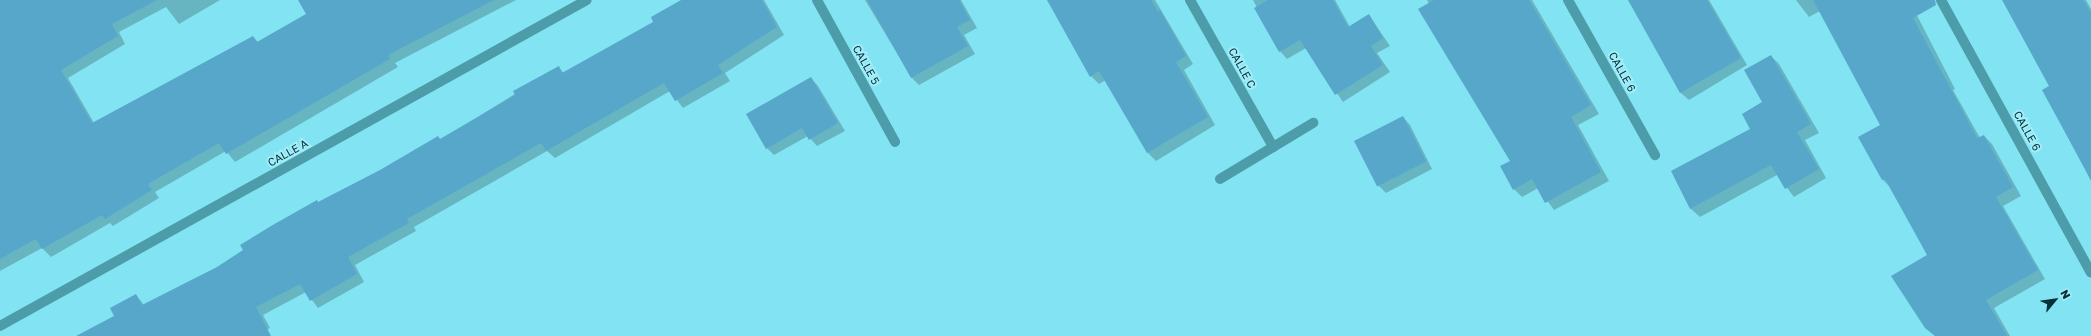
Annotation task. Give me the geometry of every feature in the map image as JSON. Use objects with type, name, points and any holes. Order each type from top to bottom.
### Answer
[{"type":"street","name":"CALLE A","points":[[0,326],[587,0]]},
{"type":"street","name":"CALLE 5","points":[[817,0],[895,142]]},
{"type":"street","name":"CALLE C","points":[[1190,0],[1273,147]]},
{"type":"street","name":"CALLE 6","points":[[1568,0],[1655,156]]},
{"type":"street","name":"CALLE 6","points":[[1941,0],[2091,273]]},
{"type":"street","points":[[1220,179],[1312,123]]},
{"type":"building","points":[[0,0],[157,0],[112,24],[118,36],[61,70],[92,123],[253,36],[257,42],[306,14],[298,0],[494,0],[388,55],[390,59],[226,154],[219,143],[148,184],[152,190],[105,219],[102,215],[42,249],[36,239],[0,259]]},
{"type":"building","points":[[681,0],[762,0],[777,27],[718,65],[723,73],[675,101],[664,83],[546,151],[541,143],[407,219],[409,223],[348,257],[357,274],[310,301],[300,284],[256,307],[271,336],[76,336],[114,316],[110,308],[136,294],[142,305],[217,267],[243,250],[240,245],[271,226],[317,200],[318,202],[380,170],[438,136],[440,139],[515,95],[513,91],[559,66],[562,73],[653,22],[651,17]]},
{"type":"building","points":[[867,0],[959,0],[970,20],[957,27],[968,46],[911,78]]},
{"type":"building","points":[[1047,0],[1151,0],[1158,12],[1160,10],[1186,56],[1176,62],[1208,117],[1147,153],[1099,71],[1090,77]]},
{"type":"building","points":[[1268,0],[1333,0],[1348,27],[1369,14],[1383,38],[1371,46],[1383,65],[1335,95],[1300,40],[1279,52],[1254,8]]},
{"type":"building","points":[[1434,0],[1529,0],[1591,105],[1571,117],[1601,172],[1545,203],[1532,179],[1513,190],[1500,166],[1510,161],[1418,9]]},
{"type":"building","points":[[1628,0],[1707,0],[1741,58],[1680,93]]},
{"type":"building","points":[[1813,0],[1935,0],[1936,5],[1913,18],[1977,138],[1984,135],[2013,187],[1996,197],[2038,270],[1986,300],[2007,336],[1935,336],[1925,328],[1891,276],[1927,255],[1885,179],[1882,180],[1858,137],[1880,125]]},
{"type":"building","points":[[2002,0],[2083,0],[2091,13],[2091,180],[2042,90],[2049,86]]},
{"type":"building","points":[[1771,55],[1811,124],[1797,132],[1819,169],[1785,189],[1771,165],[1690,209],[1671,171],[1750,129],[1742,114],[1762,102],[1744,70]]},
{"type":"building","points":[[811,77],[838,123],[809,140],[802,128],[766,149],[746,114]]},
{"type":"building","points":[[1403,116],[1426,161],[1377,186],[1354,141]]}]
